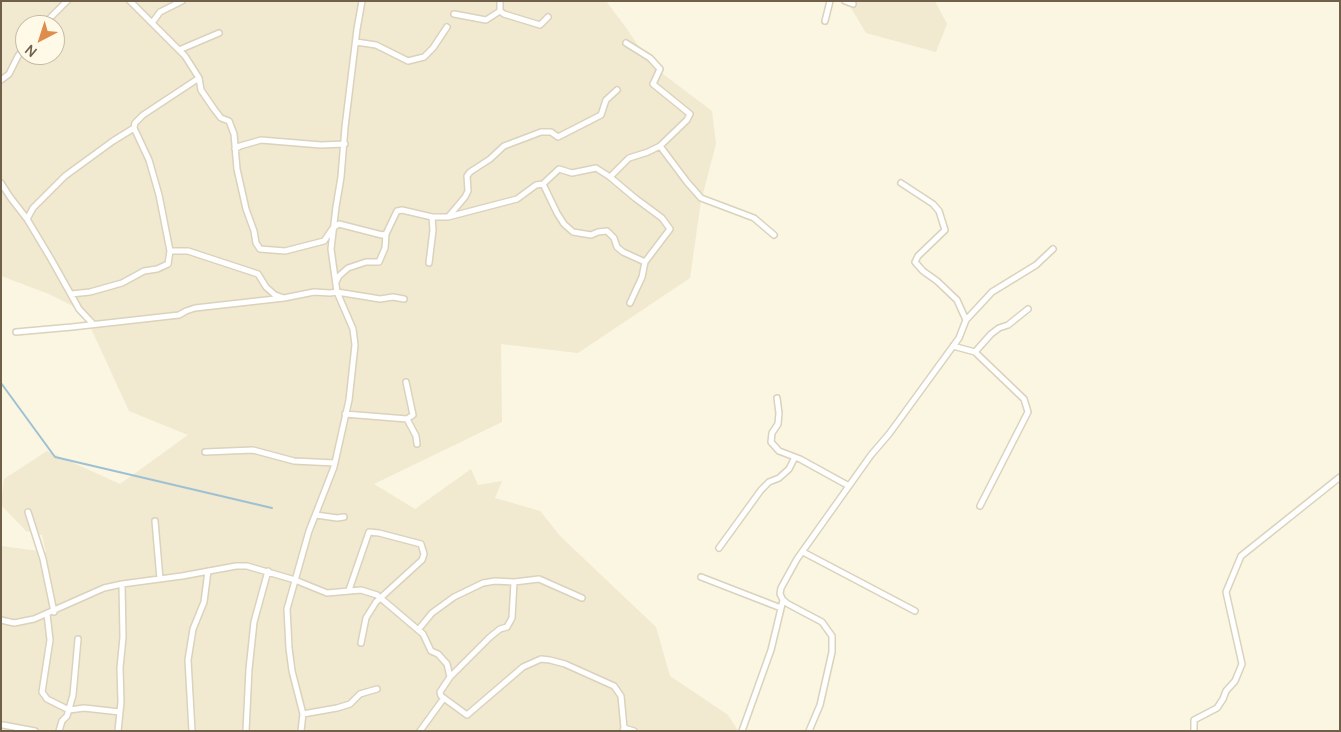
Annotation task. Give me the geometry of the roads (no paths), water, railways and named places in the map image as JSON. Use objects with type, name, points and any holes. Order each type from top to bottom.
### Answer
[{"type":"street","points":[[53,15],[67,1]]},
{"type":"street","points":[[130,1],[180,50],[199,78],[201,90],[214,110],[221,118],[230,121],[234,134],[237,169],[246,209],[256,243],[260,249],[284,251],[324,241],[338,224],[382,235],[386,234]]},
{"type":"street","points":[[152,23],[160,12],[182,1]]},
{"type":"street","points":[[301,731],[303,714],[292,671],[287,609],[309,531],[335,463],[345,414],[355,345],[353,329],[337,292],[331,249],[342,177],[345,127],[362,1]]},
{"type":"street","points":[[500,1],[500,11]]},
{"type":"street","points":[[825,21],[830,1]]},
{"type":"street","points":[[845,1],[853,4]]},
{"type":"street","points":[[454,14],[486,20],[500,11]]},
{"type":"street","points":[[500,11],[504,14],[540,25],[548,17]]},
{"type":"street","points":[[356,42],[376,45],[408,61],[424,57],[433,48],[447,27]]},
{"type":"street","points":[[180,50],[219,33]]},
{"type":"street","points":[[610,177],[629,158],[660,146],[687,120],[690,114],[653,84],[660,69],[650,58],[626,43]]},
{"type":"street","points":[[1,80],[9,74],[15,62]]},
{"type":"street","points":[[71,294],[90,292],[122,283],[144,272],[168,264],[170,251],[159,195],[149,160],[134,128],[135,123],[143,115],[199,78]]},
{"type":"street","points":[[448,217],[465,197],[468,190],[467,176],[470,172],[490,159],[504,146],[541,132],[551,132],[558,137],[601,115],[606,100],[617,90]]},
{"type":"street","points":[[27,218],[33,208],[65,176],[112,140],[134,128]]},
{"type":"street","points":[[235,149],[261,140],[321,145],[345,144]]},
{"type":"street","points":[[660,146],[687,182],[702,198],[754,218],[774,235]]},
{"type":"street","points":[[335,283],[339,276],[348,268],[366,262],[379,262],[385,248],[386,234],[397,212],[402,210],[432,217],[448,217],[517,199],[536,186],[543,184],[559,169],[572,173],[596,168],[662,218],[670,229],[646,262],[642,277],[630,303]]},
{"type":"street","points":[[1,182],[27,218],[79,308],[93,324]]},
{"type":"street","points":[[901,183],[933,204],[939,211],[945,230],[918,256],[915,262],[957,300],[966,320]]},
{"type":"street","points":[[543,184],[557,214],[573,232],[591,235],[607,231],[614,238],[617,247],[623,252],[646,262]]},
{"type":"street","points":[[429,263],[434,230],[432,217]]},
{"type":"street","points":[[809,731],[820,705],[832,652],[832,636],[822,622],[783,600],[780,594],[782,588],[797,559],[959,338],[966,320],[992,292],[1036,266],[1053,249]]},
{"type":"street","points":[[170,251],[188,252],[258,274],[275,295],[284,298]]},
{"type":"street","points":[[16,332],[72,328],[179,315],[195,308],[284,298],[314,292],[337,292],[380,299],[393,297],[404,299]]},
{"type":"street","points":[[975,352],[999,328],[1008,325],[1028,309]]},
{"type":"street","points":[[953,346],[975,352],[1024,399],[1028,412],[980,506]]},
{"type":"street","points":[[345,414],[407,419],[413,415],[406,382]]},
{"type":"street","points":[[777,398],[778,424],[772,433],[771,442],[779,451],[795,457],[849,486]]},
{"type":"street","points":[[407,419],[416,436],[417,444]]},
{"type":"street","points":[[205,452],[252,450],[294,461],[335,463]]},
{"type":"street","points":[[719,548],[761,490],[769,482],[778,478],[789,469],[795,457]]},
{"type":"street","points":[[1194,731],[1194,720],[1217,708],[1226,691],[1235,681],[1242,664],[1226,592],[1241,556],[1340,476]]},
{"type":"street","points":[[28,512],[43,559],[54,612]]},
{"type":"street","points":[[316,515],[344,517]]},
{"type":"street","points":[[155,521],[160,579]]},
{"type":"street","points":[[349,590],[369,532],[421,544],[424,554],[422,560],[380,597],[366,618],[361,643]]},
{"type":"street","points":[[803,552],[915,611]]},
{"type":"street","points":[[1,620],[14,624],[54,612],[104,588],[122,584],[246,566],[295,580],[327,593],[349,590],[367,591],[380,597],[423,634],[432,650],[447,664],[450,678]]},
{"type":"street","points":[[192,731],[188,660],[192,629],[204,602],[208,571]]},
{"type":"street","points":[[246,731],[249,669],[254,622],[268,571]]},
{"type":"street","points":[[701,577],[781,608]]},
{"type":"street","points":[[418,630],[432,613],[458,594],[482,582],[506,580],[514,582],[539,579],[582,598]]},
{"type":"street","points":[[514,582],[512,618],[507,626],[490,637],[450,678],[440,692],[444,698],[467,715],[524,667],[541,659],[550,660],[565,664],[614,686],[621,696],[623,729],[634,731]]},
{"type":"street","points":[[118,731],[123,636],[122,584]]},
{"type":"street","points":[[742,731],[771,650],[783,600]]},
{"type":"street","points":[[47,614],[50,640],[42,692],[47,699],[69,710],[84,708],[120,712]]},
{"type":"street","points":[[59,731],[69,710],[73,695],[78,639]]},
{"type":"street","points":[[303,714],[350,704],[360,694],[377,689]]},
{"type":"street","points":[[420,731],[444,698]]},
{"type":"street","points":[[3,725],[35,731]]},
{"type":"waterway","points":[[1,383],[55,457],[272,508]]}]
